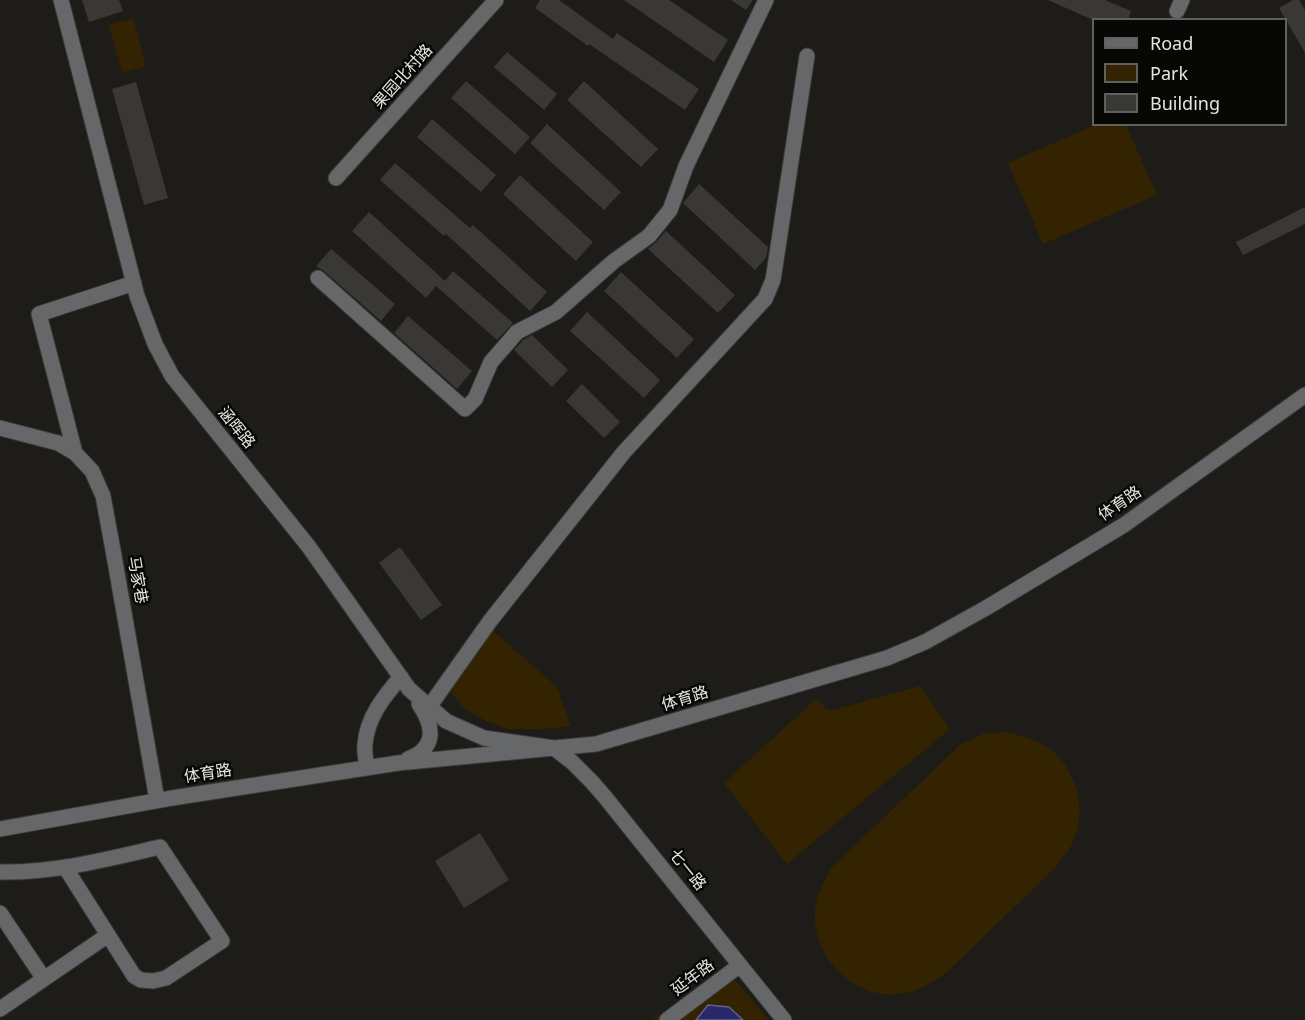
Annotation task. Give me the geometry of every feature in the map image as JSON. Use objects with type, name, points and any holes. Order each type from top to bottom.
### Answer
[{"type":"street","name":"涵晖路","points":[[61,0],[134,283],[155,344],[172,376],[309,547],[405,683],[429,707],[446,721],[484,738],[554,748]]},
{"type":"street","name":"果园北村路","points":[[336,178],[496,0]]},
{"type":"street","points":[[318,278],[465,409],[475,399],[491,362],[517,332],[556,312],[614,261],[649,236],[670,210],[686,166],[765,0]]},
{"type":"street","points":[[429,707],[490,621],[624,452],[765,299],[773,280],[807,56]]},
{"type":"street","points":[[75,453],[39,314],[134,283]]},
{"type":"street","name":"体育路","points":[[0,829],[157,801],[398,763],[596,744],[887,658],[925,642],[986,608],[1124,525],[1305,395]]},
{"type":"street","name":"马家巷","points":[[0,428],[58,443],[75,453],[92,471],[103,496],[157,801]]},
{"type":"street","points":[[367,768],[365,744],[370,720],[389,690],[405,683],[427,715],[431,735],[417,756],[398,763]]},
{"type":"street","name":"七一路","points":[[554,748],[592,782],[784,1020]]},
{"type":"street","points":[[0,872],[22,873],[65,867],[87,864],[160,847],[222,941],[166,978],[153,981],[141,980],[134,976],[65,867]]},
{"type":"street","points":[[0,913],[44,979]]},
{"type":"street","points":[[0,1009],[108,935]]},
{"type":"street","name":"延年路","points":[[667,1020],[740,965]]},
{"type":"green space","points":[[133,18],[146,66],[122,73],[109,25]]},
{"type":"green space","points":[[1093,126],[1126,126],[1157,195],[1043,244],[1008,163]]},
{"type":"green space","points":[[491,629],[557,687],[571,726],[508,729],[484,720],[465,709],[448,689]]},
{"type":"green space","points":[[920,686],[950,729],[787,864],[724,783],[816,699],[829,711]]},
{"type":"green space","points":[[1008,732],[1045,745],[1055,753],[1070,773],[1078,798],[1079,824],[1070,848],[1056,867],[936,980],[911,992],[887,994],[870,991],[854,984],[829,960],[816,928],[817,900],[831,868],[960,745],[983,734]]},
{"type":"green space","points":[[729,973],[769,1020],[651,1020]]},
{"type":"shaded area","points":[[708,1005],[729,1007],[743,1020],[696,1020]]},
{"type":"building","points":[[82,0],[119,0],[123,11],[89,22]]},
{"type":"building","points":[[540,0],[559,0],[613,39],[617,33],[699,89],[685,110],[535,8]]},
{"type":"building","points":[[624,0],[669,0],[728,40],[714,62]]},
{"type":"building","points":[[731,0],[753,0],[746,10]]},
{"type":"building","points":[[1048,0],[1105,0],[1131,11],[1129,18],[1092,20]]},
{"type":"building","points":[[1293,0],[1299,0],[1305,10],[1305,53],[1287,18],[1279,8]]},
{"type":"building","points":[[507,52],[557,94],[544,110],[494,67]]},
{"type":"building","points":[[466,81],[530,137],[515,154],[451,98]]},
{"type":"building","points":[[584,81],[658,149],[641,167],[567,100]]},
{"type":"building","points":[[136,82],[168,198],[144,205],[112,89]]},
{"type":"building","points":[[432,119],[496,175],[481,192],[417,137]]},
{"type":"building","points":[[547,124],[621,192],[604,210],[530,143]]},
{"type":"building","points":[[395,163],[470,228],[473,225],[547,292],[530,311],[446,234],[444,236],[380,180]]},
{"type":"building","points":[[520,175],[593,242],[576,261],[503,194]]},
{"type":"building","points":[[699,184],[768,247],[766,258],[755,270],[683,203]]},
{"type":"building","points":[[1305,207],[1305,224],[1243,255],[1236,242]]},
{"type":"building","points":[[369,212],[445,281],[453,271],[513,323],[497,340],[436,286],[426,298],[352,231]]},
{"type":"building","points":[[666,231],[735,295],[718,313],[648,249]]},
{"type":"building","points":[[331,249],[395,304],[381,321],[316,266]]},
{"type":"building","points":[[621,272],[694,339],[677,358],[604,291]]},
{"type":"building","points":[[587,312],[660,380],[644,398],[570,331]]},
{"type":"building","points":[[408,316],[472,371],[457,389],[394,333]]},
{"type":"building","points":[[532,335],[568,370],[552,387],[514,350],[523,340]]},
{"type":"building","points":[[582,384],[620,422],[604,438],[566,401]]},
{"type":"building","points":[[400,547],[442,605],[421,620],[379,563]]},
{"type":"building","points":[[480,833],[509,880],[464,908],[435,861]]}]
